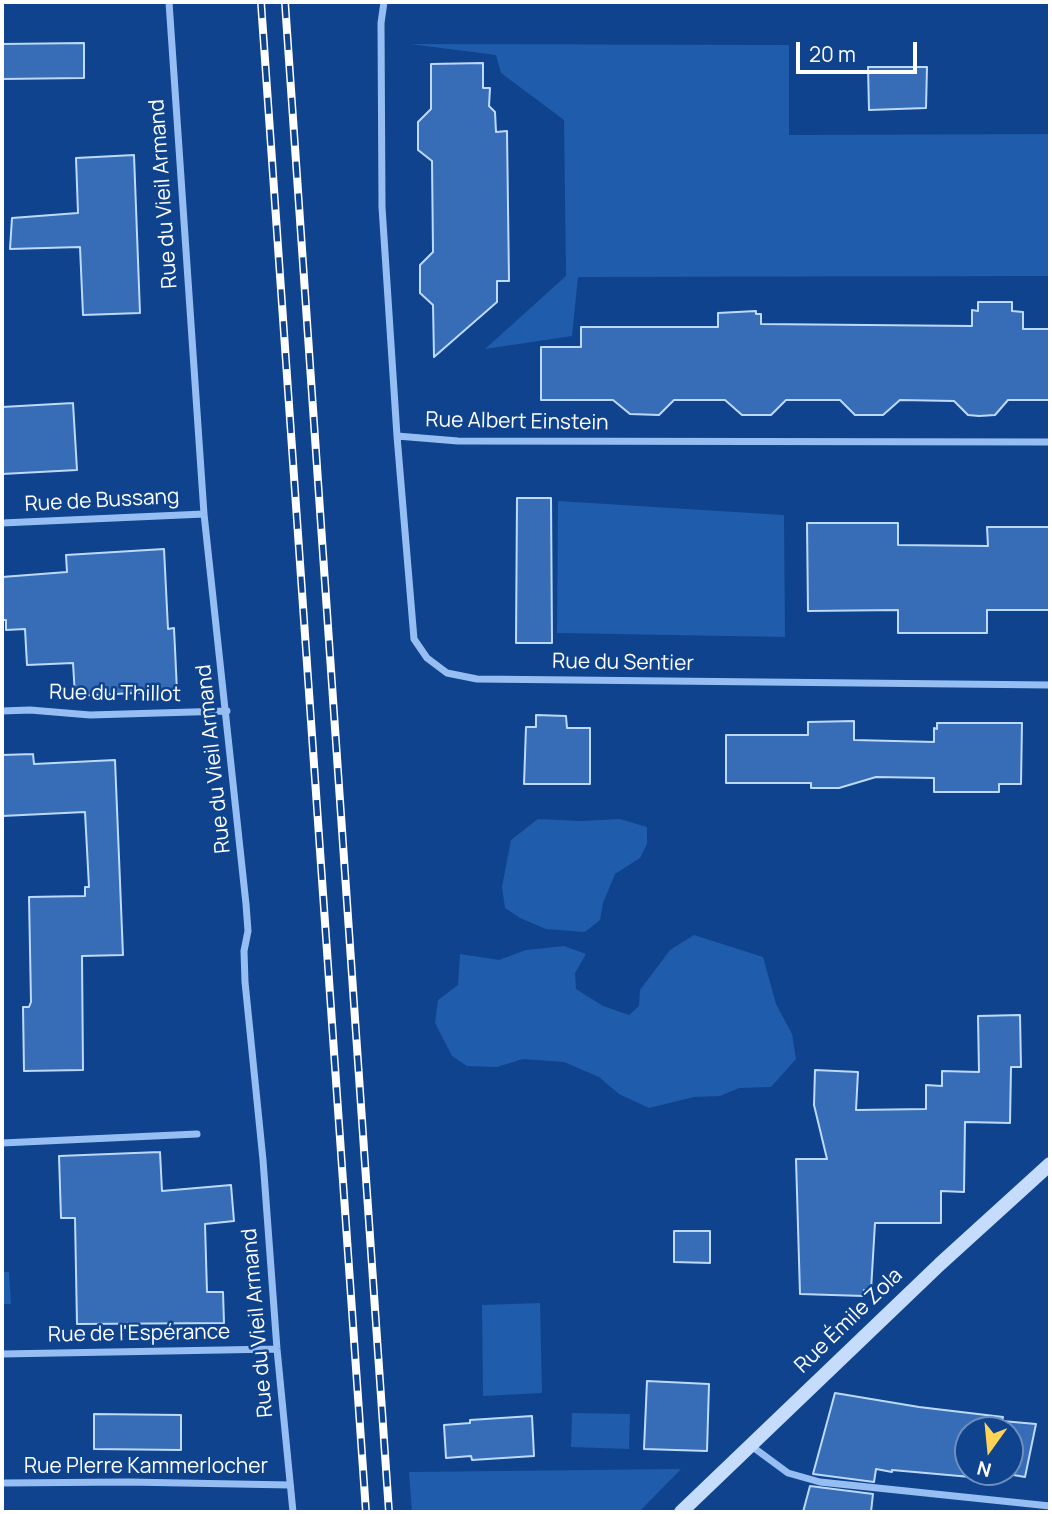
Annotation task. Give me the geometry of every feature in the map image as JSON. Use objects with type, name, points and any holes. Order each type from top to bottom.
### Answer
[{"type":"street","name":"Rue du Vieil Armand","points":[[169,2],[204,514],[246,904],[248,931],[244,951],[245,982],[293,1512]]},
{"type":"street","name":"Rue Albert Einstein","points":[[384,2],[381,23],[382,207],[397,436],[458,441],[1050,442]]},
{"type":"street","name":"Rue du Sentier","points":[[397,436],[414,639],[427,658],[447,673],[477,679],[1050,685]]},
{"type":"street","name":"Rue de Bussang","points":[[2,523],[204,514]]},
{"type":"street","name":"Rue du Thillot","points":[[2,711],[30,710],[90,715],[227,711]]},
{"type":"street","points":[[2,1143],[197,1134]]},
{"type":"street","name":"Rue Émile Zola","points":[[681,1512],[940,1264],[1050,1164]]},
{"type":"street","name":"Rue de l'Espérance","points":[[2,1354],[277,1349]]},
{"type":"street","points":[[749,1445],[789,1473],[820,1482],[1050,1506]]},
{"type":"street","name":"Rue PIerre Kammerlocher","points":[[2,1483],[290,1485]]},
{"type":"shaded area","points":[[410,44],[789,45],[789,135],[1050,134],[1050,276],[578,277],[572,336],[485,349],[566,276],[564,120],[501,73],[496,55]]},
{"type":"shaded area","points":[[558,501],[784,515],[785,637],[557,633]]},
{"type":"shaded area","points":[[538,819],[620,819],[647,827],[647,844],[640,858],[615,874],[603,903],[600,920],[585,932],[546,929],[505,908],[502,887],[511,840]]},
{"type":"shaded area","points":[[694,935],[763,957],[776,1004],[792,1034],[796,1059],[771,1087],[739,1088],[720,1096],[694,1097],[649,1108],[619,1094],[599,1077],[564,1062],[523,1059],[497,1067],[467,1066],[452,1056],[435,1023],[438,1000],[458,985],[460,954],[499,960],[526,950],[564,946],[586,954],[575,973],[576,989],[603,1006],[629,1015],[639,1006],[640,990],[670,950]]},
{"type":"shaded area","points":[[2,1272],[9,1272],[11,1304],[2,1304]]},
{"type":"shaded area","points":[[540,1303],[542,1393],[483,1396],[482,1305]]},
{"type":"shaded area","points":[[572,1413],[630,1414],[629,1449],[571,1447]]},
{"type":"shaded area","points":[[681,1469],[639,1512],[412,1512],[409,1472]]},
{"type":"building","points":[[84,43],[84,78],[2,79],[2,44]]},
{"type":"building","points":[[483,63],[483,88],[490,88],[489,106],[495,112],[496,132],[507,131],[509,281],[497,281],[497,302],[434,357],[433,305],[420,293],[420,265],[433,252],[432,161],[418,150],[418,122],[431,109],[431,64]]},
{"type":"building","points":[[868,67],[927,67],[926,108],[869,110]]},
{"type":"building","points":[[134,155],[140,313],[83,315],[80,247],[10,249],[12,218],[78,213],[76,158]]},
{"type":"building","points":[[978,302],[1012,302],[1012,311],[1023,312],[1023,329],[1050,329],[1050,400],[1008,400],[995,415],[979,416],[968,415],[954,401],[900,400],[883,415],[855,415],[840,400],[786,400],[771,415],[742,415],[725,400],[674,400],[659,415],[630,414],[613,400],[541,400],[541,347],[581,347],[581,327],[718,327],[718,313],[756,311],[756,314],[761,314],[761,324],[972,326],[972,310],[978,311]]},
{"type":"building","points":[[73,403],[77,470],[2,474],[2,407]]},
{"type":"building","points":[[517,498],[551,498],[552,643],[516,643]]},
{"type":"building","points":[[807,523],[898,523],[898,545],[988,546],[987,527],[1050,527],[1050,610],[987,610],[987,633],[898,633],[898,610],[808,611]]},
{"type":"building","points":[[164,549],[168,629],[174,628],[177,691],[75,696],[73,663],[27,665],[25,629],[6,630],[6,620],[2,620],[2,577],[67,572],[66,555]]},
{"type":"building","points":[[536,715],[566,716],[567,728],[590,728],[590,784],[524,784],[526,727],[536,727]]},
{"type":"building","points":[[854,721],[854,740],[934,742],[934,728],[937,729],[937,723],[1022,723],[1021,784],[999,784],[999,792],[934,792],[934,778],[876,777],[839,788],[811,788],[811,783],[726,783],[726,735],[808,735],[808,722]]},
{"type":"building","points":[[33,754],[34,764],[115,760],[123,955],[82,956],[83,1070],[24,1071],[23,1007],[29,1007],[31,1002],[29,897],[85,896],[85,887],[89,887],[85,812],[2,816],[2,755]]},
{"type":"building","points":[[1020,1015],[1021,1067],[1011,1067],[1010,1123],[965,1122],[964,1192],[941,1191],[941,1223],[875,1223],[871,1290],[864,1290],[864,1296],[800,1294],[796,1159],[827,1159],[814,1105],[815,1070],[858,1072],[856,1110],[926,1109],[926,1085],[942,1086],[942,1071],[979,1072],[978,1016]]},
{"type":"building","points":[[160,1152],[162,1191],[231,1185],[234,1221],[205,1224],[207,1292],[223,1292],[224,1323],[77,1324],[75,1218],[61,1218],[59,1156]]},
{"type":"building","points":[[674,1231],[710,1231],[710,1263],[674,1262]]},
{"type":"building","points":[[647,1381],[709,1384],[707,1451],[644,1449]]},
{"type":"building","points":[[835,1393],[995,1416],[954,1416],[954,1476],[876,1469],[874,1482],[813,1474]]},
{"type":"building","points":[[94,1414],[181,1415],[181,1450],[94,1449]]},
{"type":"building","points":[[532,1416],[534,1456],[472,1460],[471,1456],[446,1458],[444,1425],[470,1423],[470,1420]]},
{"type":"building","points":[[1024,1423],[1036,1424],[1025,1477]]},
{"type":"building","points":[[810,1486],[873,1494],[871,1512],[803,1512]]},
{"type":"railway","points":[[261,2],[366,1512]]},
{"type":"railway","points":[[285,2],[389,1512]]}]
